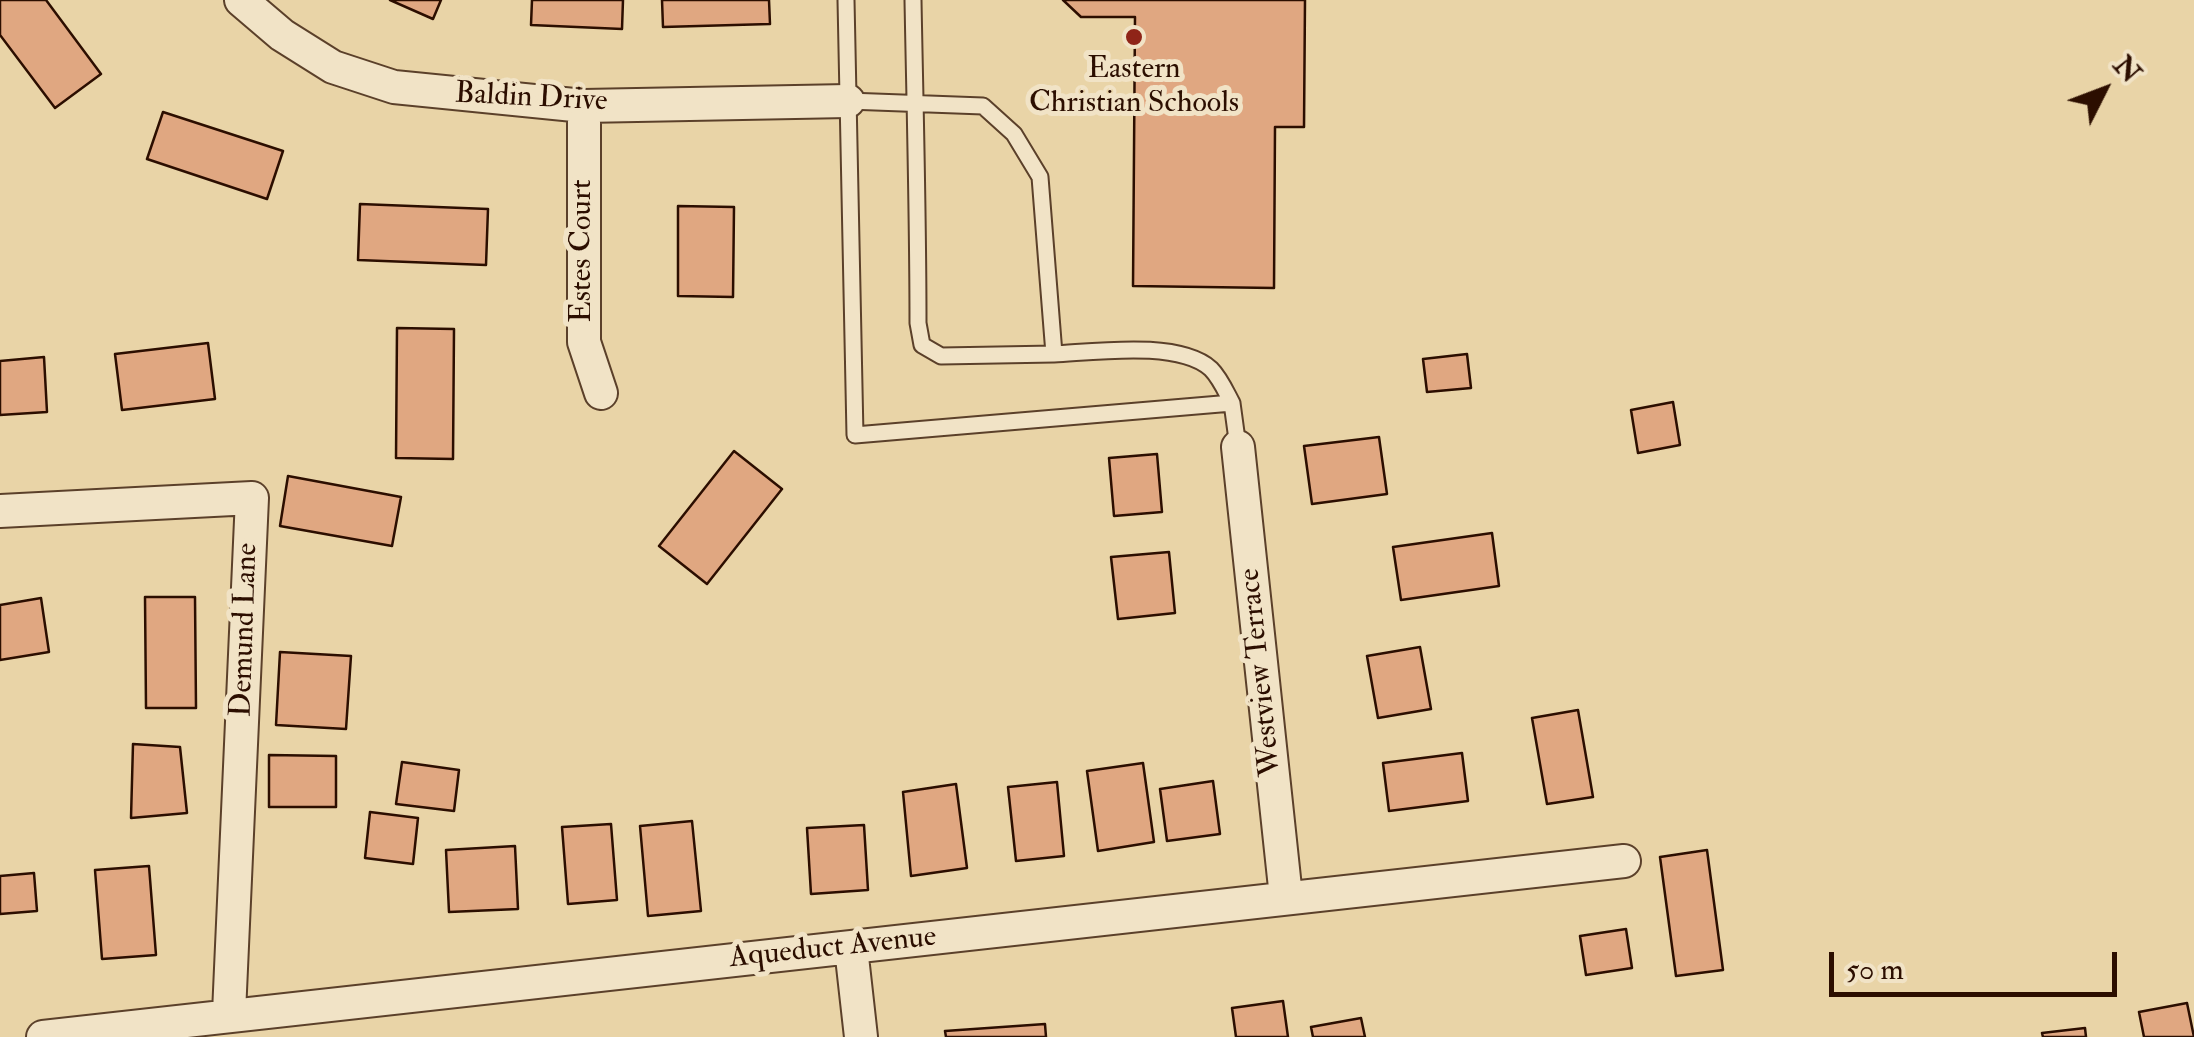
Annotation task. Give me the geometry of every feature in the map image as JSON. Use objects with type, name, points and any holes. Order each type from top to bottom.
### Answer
[{"type":"street","name":"Baldin Drive","points":[[241,0],[282,35],[332,67],[394,87],[584,106],[848,100]]},
{"type":"street","name":"Estes Court","points":[[584,106],[584,342],[601,393]]},
{"type":"street","name":"Westview Terrace","points":[[1238,447],[1286,897]]},
{"type":"street","name":"Demund Lane","points":[[0,511],[252,498],[230,1013]]},
{"type":"street","name":"Aqueduct Avenue","points":[[43,1037],[230,1013],[1624,861]]},
{"type":"street","points":[[850,948],[862,1037]]},
{"type":"lane","points":[[846,0],[854,435],[1232,403]]},
{"type":"lane","points":[[914,0],[918,324],[922,345],[942,356],[1157,350],[1200,361],[1214,372],[1232,403],[1238,447]]},
{"type":"lane","points":[[848,100],[984,106],[1030,156],[1040,177],[1054,354]]},
{"type":"building","points":[[0,0],[46,0],[101,74],[55,108],[0,35]]},
{"type":"building","points":[[390,0],[441,0],[433,19]]},
{"type":"building","points":[[532,0],[623,0],[622,29],[531,25]]},
{"type":"building","points":[[662,0],[769,0],[770,24],[663,27]]},
{"type":"building","points":[[1063,0],[1305,0],[1304,127],[1275,127],[1274,288],[1133,286],[1135,17],[1081,17]]},
{"type":"building","points":[[163,112],[283,151],[267,199],[147,159]]},
{"type":"building","points":[[360,204],[488,209],[486,265],[358,260]]},
{"type":"building","points":[[678,206],[734,207],[733,297],[678,296]]},
{"type":"building","points":[[397,328],[454,329],[453,459],[396,458]]},
{"type":"building","points":[[208,343],[215,399],[122,410],[115,354]]},
{"type":"building","points":[[1467,354],[1471,388],[1427,392],[1423,359]]},
{"type":"building","points":[[44,357],[47,412],[0,415],[0,361]]},
{"type":"building","points":[[1673,402],[1680,445],[1638,453],[1631,410]]},
{"type":"building","points":[[1379,437],[1387,494],[1312,504],[1304,446]]},
{"type":"building","points":[[734,451],[782,489],[707,584],[659,546]]},
{"type":"building","points":[[1157,454],[1162,512],[1114,516],[1109,458]]},
{"type":"building","points":[[288,476],[401,497],[392,546],[280,526]]},
{"type":"building","points":[[1492,533],[1499,586],[1401,600],[1393,547]]},
{"type":"building","points":[[1169,552],[1175,613],[1118,619],[1111,557]]},
{"type":"building","points":[[145,597],[195,597],[196,708],[146,708]]},
{"type":"building","points":[[41,598],[49,652],[0,660],[0,605]]},
{"type":"building","points":[[1420,647],[1431,709],[1378,718],[1367,656]]},
{"type":"building","points":[[280,652],[351,656],[346,729],[276,725]]},
{"type":"building","points":[[1578,710],[1593,797],[1547,804],[1532,718]]},
{"type":"building","points":[[133,744],[180,747],[187,813],[131,818]]},
{"type":"building","points":[[1462,753],[1468,801],[1389,811],[1383,763]]},
{"type":"building","points":[[269,755],[336,756],[336,807],[269,807]]},
{"type":"building","points":[[402,762],[459,770],[454,811],[396,804]]},
{"type":"building","points":[[1143,763],[1154,842],[1098,851],[1087,771]]},
{"type":"building","points":[[1213,781],[1220,834],[1167,841],[1160,789]]},
{"type":"building","points":[[1057,782],[1064,856],[1016,861],[1008,787]]},
{"type":"building","points":[[956,784],[967,868],[911,876],[903,792]]},
{"type":"building","points":[[370,812],[418,818],[413,864],[365,858]]},
{"type":"building","points":[[692,821],[701,911],[648,916],[640,826]]},
{"type":"building","points":[[611,824],[617,900],[568,904],[562,827]]},
{"type":"building","points":[[864,825],[868,890],[811,894],[807,828]]},
{"type":"building","points":[[515,846],[518,909],[449,912],[446,850]]},
{"type":"building","points":[[1707,850],[1723,970],[1676,976],[1660,857]]},
{"type":"building","points":[[149,866],[156,955],[102,959],[95,870]]},
{"type":"building","points":[[34,873],[37,911],[0,914],[0,876]]},
{"type":"building","points":[[1626,929],[1632,968],[1586,975],[1580,936]]},
{"type":"building","points":[[1283,1001],[1288,1037],[1236,1037],[1232,1008]]},
{"type":"building","points":[[2187,1003],[2194,1037],[2144,1037],[2139,1012]]},
{"type":"building","points":[[1361,1018],[1365,1037],[1313,1037],[1311,1027]]},
{"type":"building","points":[[1045,1024],[1046,1037],[946,1037],[945,1031]]},
{"type":"building","points":[[2085,1028],[2086,1037],[2043,1037],[2042,1033]]},
{"type":"place","name":"Eastern Christian Schools","points":[[1134,37]]}]
